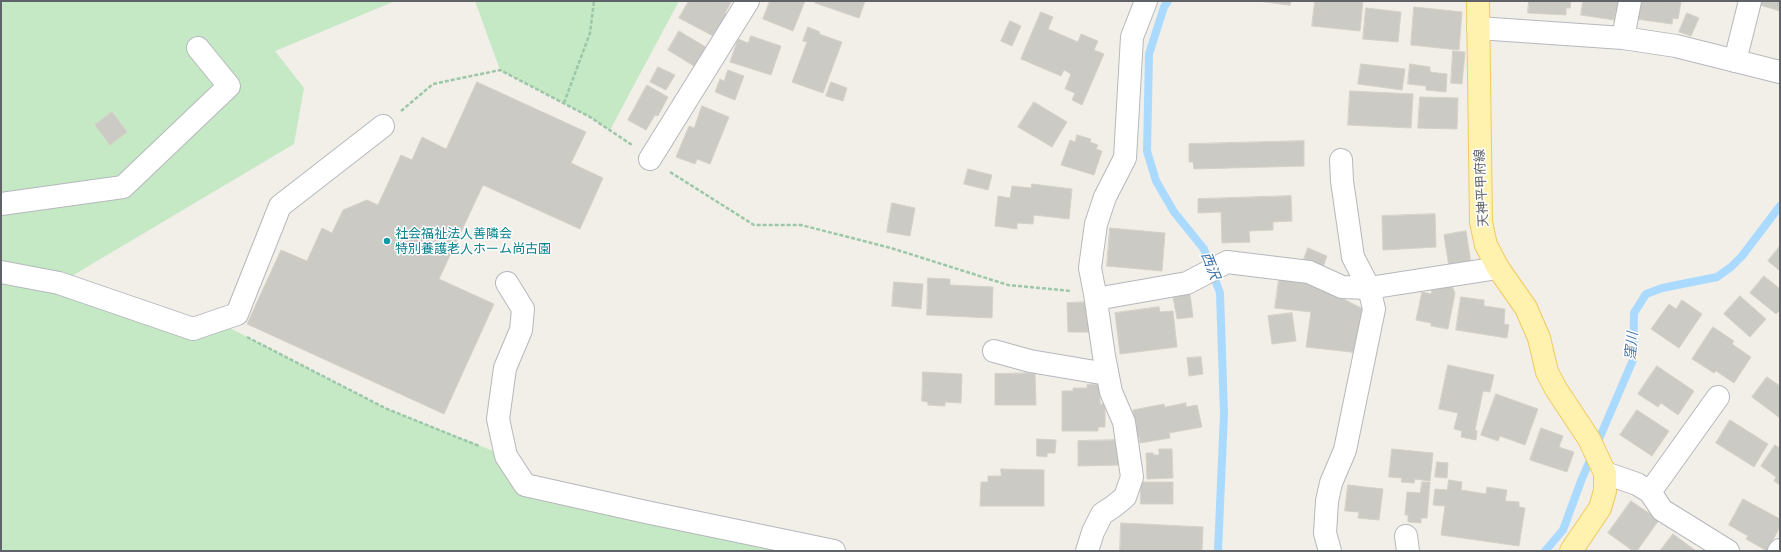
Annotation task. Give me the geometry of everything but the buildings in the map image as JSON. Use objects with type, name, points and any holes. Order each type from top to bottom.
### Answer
[{"type":"main road","name":"天神平甲府線","points":[[1478,1],[1481,222],[1486,246],[1498,268],[1526,308],[1539,338],[1547,372],[1556,389],[1589,439],[1605,473],[1605,491],[1600,508],[1572,551]]},
{"type":"street","points":[[650,159],[748,1]]},
{"type":"street","points":[[1087,551],[1093,532],[1102,514],[1125,497],[1132,478],[1124,422],[1111,392],[1107,374],[1096,297],[1090,268],[1096,224],[1105,197],[1125,158],[1132,36],[1146,1]]},
{"type":"street","points":[[1623,38],[1630,1]]},
{"type":"street","points":[[1735,61],[1750,1]]},
{"type":"street","points":[[1478,28],[1623,38],[1676,46],[1780,72]]},
{"type":"street","points":[[1,204],[123,187],[229,86],[198,48]]},
{"type":"street","points":[[1,272],[59,283],[193,329],[237,314],[280,206],[383,126]]},
{"type":"street","points":[[1330,551],[1326,533],[1331,483],[1345,450],[1374,309],[1369,288],[1353,257],[1342,181],[1341,160]]},
{"type":"street","points":[[1096,297],[1187,283],[1227,262],[1309,272],[1342,286],[1369,288],[1498,268]]},
{"type":"street","points":[[507,283],[523,309],[521,330],[505,368],[498,419],[506,456],[525,485],[834,551]]},
{"type":"street","points":[[994,351],[1030,361],[1107,374]]},
{"type":"street","points":[[1650,492],[1718,397]]},
{"type":"street","points":[[1605,473],[1637,484],[1650,492],[1662,510],[1728,551]]},
{"type":"path","points":[[564,103],[590,33],[594,1]]},
{"type":"path","points":[[383,126],[433,84],[500,70],[590,117],[650,159],[754,225],[801,225],[891,248],[1008,285],[1096,297]]},
{"type":"path","points":[[216,321],[385,408],[506,456]]},
{"type":"green space","points":[[1,1],[395,1],[275,51],[304,88],[294,144],[60,283],[193,329],[216,321],[385,408],[506,456],[525,485],[834,551],[1,551]]},
{"type":"green space","points":[[475,1],[679,1],[610,130],[590,117],[500,70]]},
{"type":"waterway","name":"西沢","points":[[1168,1],[1164,7],[1149,54],[1147,151],[1156,181],[1174,212],[1204,249],[1220,293],[1224,414],[1218,551]]},
{"type":"waterway","name":"窪川","points":[[1545,551],[1563,530],[1581,481],[1633,360],[1634,313],[1646,294],[1662,288],[1717,277],[1731,267],[1742,256],[1780,206]]},
{"type":"place","name":"社会福祉法人善隣会 特別養護老人ホーム尚古園","points":[[387,241]]}]
